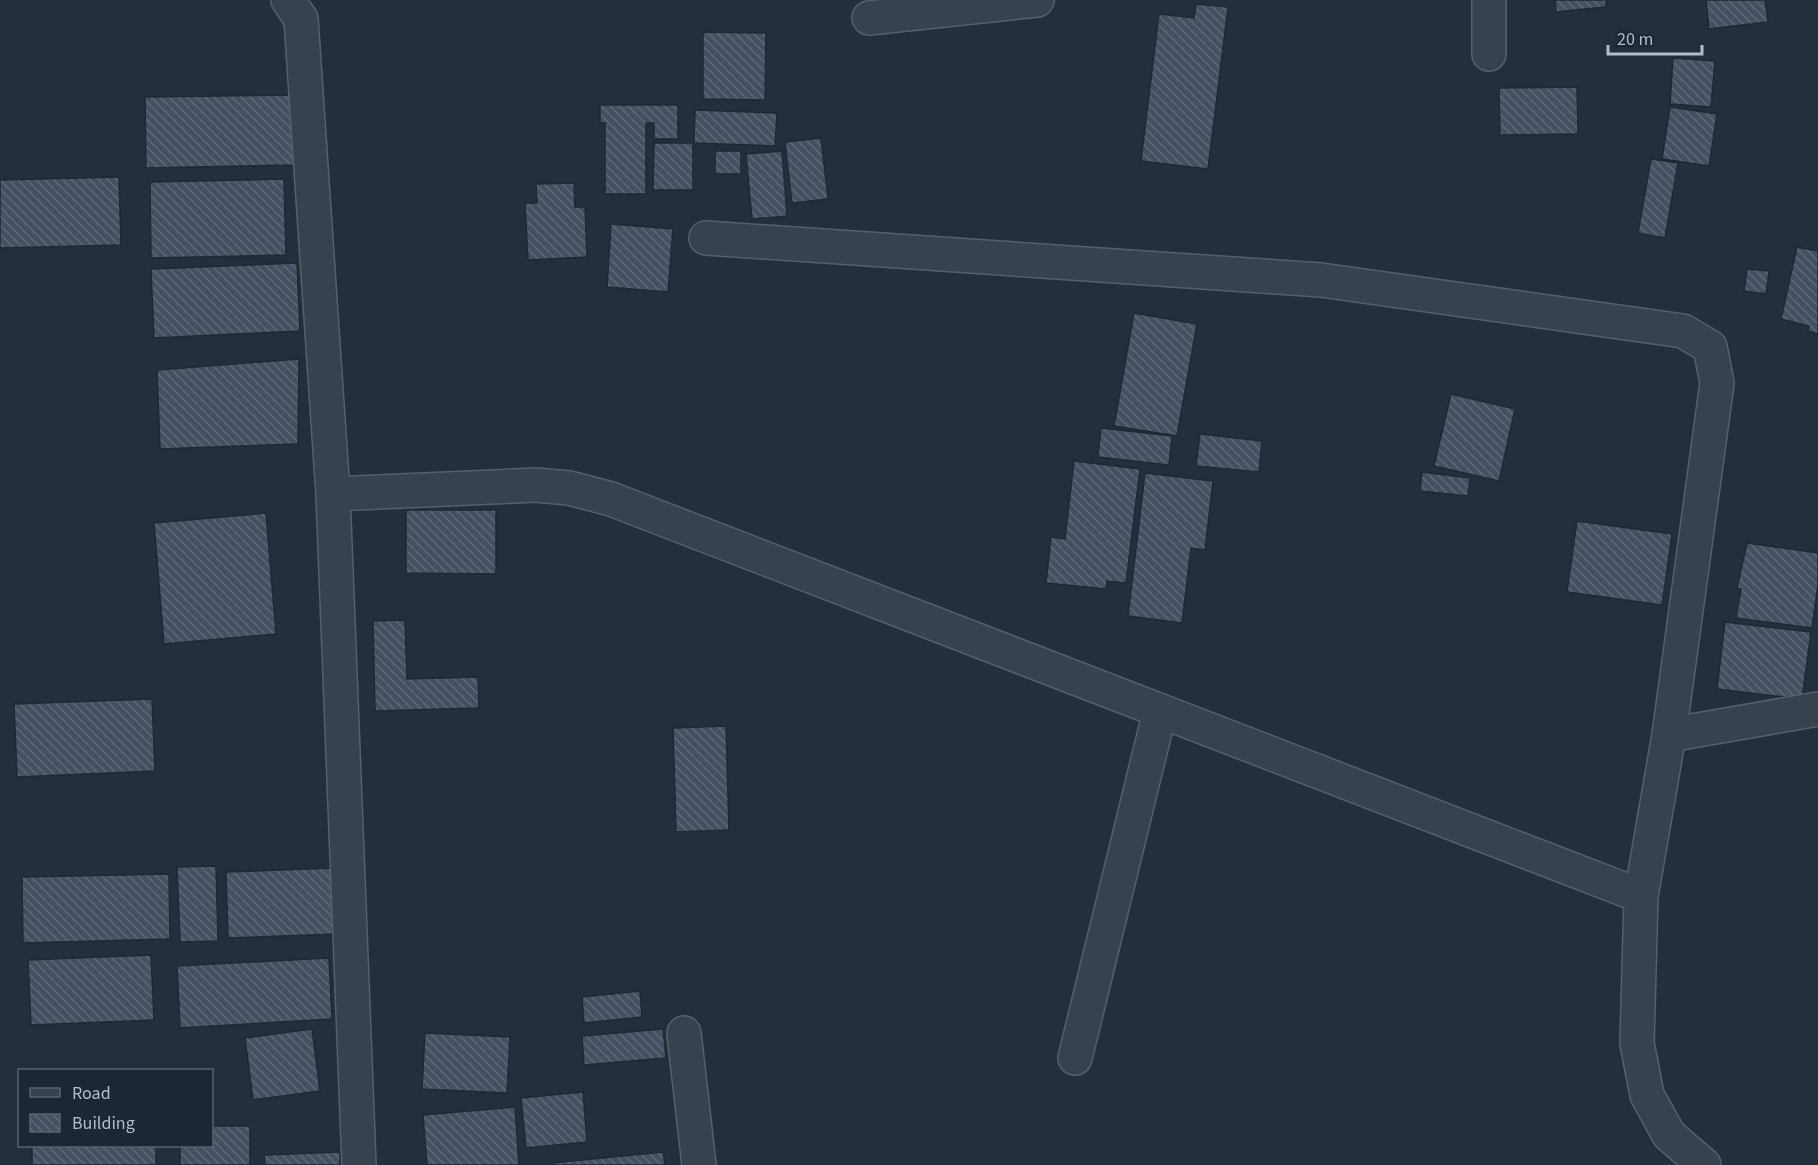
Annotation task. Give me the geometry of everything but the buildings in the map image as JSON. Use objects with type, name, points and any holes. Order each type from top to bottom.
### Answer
[{"type":"street","points":[[288,0],[301,19],[333,494],[359,1165]]},
{"type":"street","points":[[869,18],[1037,0]]},
{"type":"street","points":[[1489,0],[1489,54]]},
{"type":"street","points":[[706,238],[1321,280],[1683,331],[1710,348],[1717,383],[1669,735],[1641,896],[1637,1043],[1647,1095],[1669,1135],[1704,1165]]},
{"type":"street","points":[[333,494],[536,485],[568,488],[611,499],[1641,896]]},
{"type":"street","points":[[1669,735],[1818,709]]},
{"type":"street","points":[[1075,1058],[1160,711]]},
{"type":"street","points":[[684,1033],[699,1165]]}]
